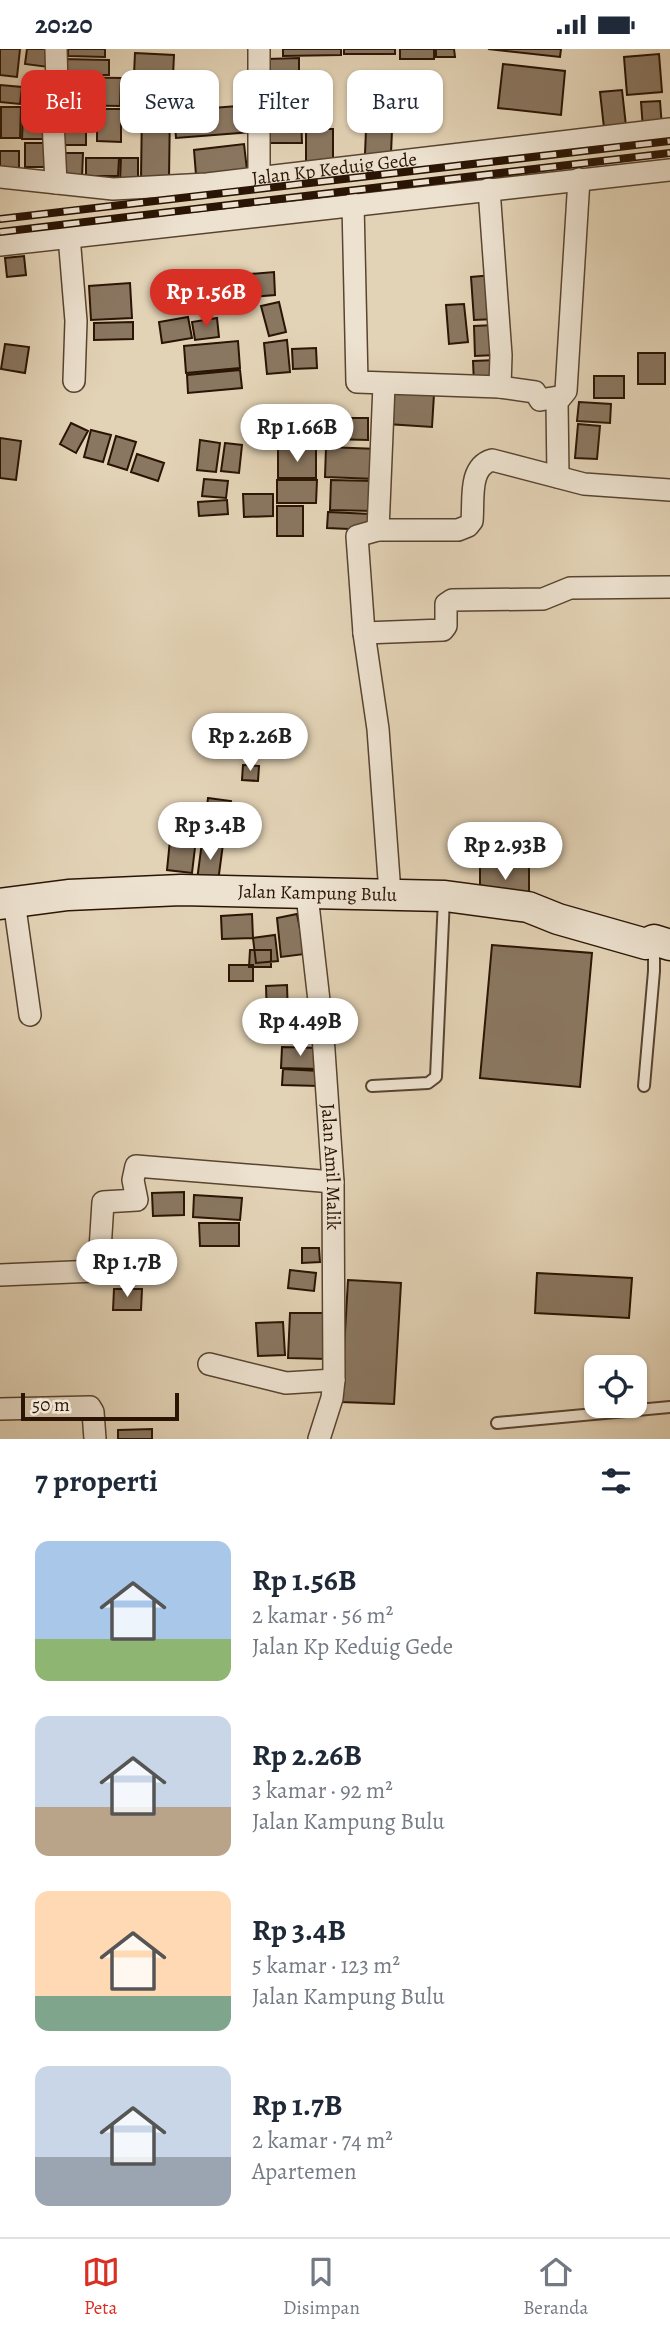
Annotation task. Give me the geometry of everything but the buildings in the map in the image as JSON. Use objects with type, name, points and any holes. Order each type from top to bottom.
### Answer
[{"type":"street","points":[[55,183],[52,121],[57,86],[56,49]]},
{"type":"street","points":[[259,49],[259,177]]},
{"type":"street","name":"Jalan Kp Keduig Gede","points":[[0,177],[113,190],[207,184],[670,129]]},
{"type":"street","points":[[0,245],[670,170]]},
{"type":"street","points":[[353,204],[356,381],[362,385],[384,386],[500,387],[535,392],[540,400],[558,397],[566,391],[579,179]]},
{"type":"street","points":[[489,189],[501,355],[500,387]]},
{"type":"street","points":[[69,236],[76,321],[74,381]]},
{"type":"street","points":[[378,530],[384,386]]},
{"type":"street","points":[[558,397],[558,477]]},
{"type":"street","points":[[390,893],[378,729],[364,633],[357,536],[378,530],[457,530],[468,526],[472,521],[476,471],[482,463],[492,460],[558,477],[617,488],[670,490]]},
{"type":"street","points":[[364,633],[445,629],[445,605],[452,600],[543,599],[570,588],[670,587]]},
{"type":"street","name":"Jalan Kampung Bulu","points":[[7,903],[181,890],[307,895],[390,893],[445,896],[528,907],[646,944],[662,942]]},
{"type":"street","name":"Jalan Amil Malik","points":[[307,895],[323,1037],[334,1182],[334,1380],[332,1398],[319,1439]]},
{"type":"street","points":[[7,903],[30,1015]]},
{"type":"street","points":[[0,1275],[96,1271],[99,1266],[103,1202],[137,1200],[133,1180],[136,1166],[334,1182]]},
{"type":"street","points":[[209,1364],[286,1383],[334,1380]]},
{"type":"street","points":[[0,1409],[89,1407],[93,1412],[95,1439]]},
{"type":"lane","points":[[372,1086],[428,1083],[436,1077],[445,896]]},
{"type":"lane","points":[[644,1086],[654,971],[662,942]]},
{"type":"lane","points":[[497,1423],[670,1408]]},
{"type":"railway","points":[[0,219],[670,141]]},
{"type":"railway","points":[[0,232],[670,153]]}]
